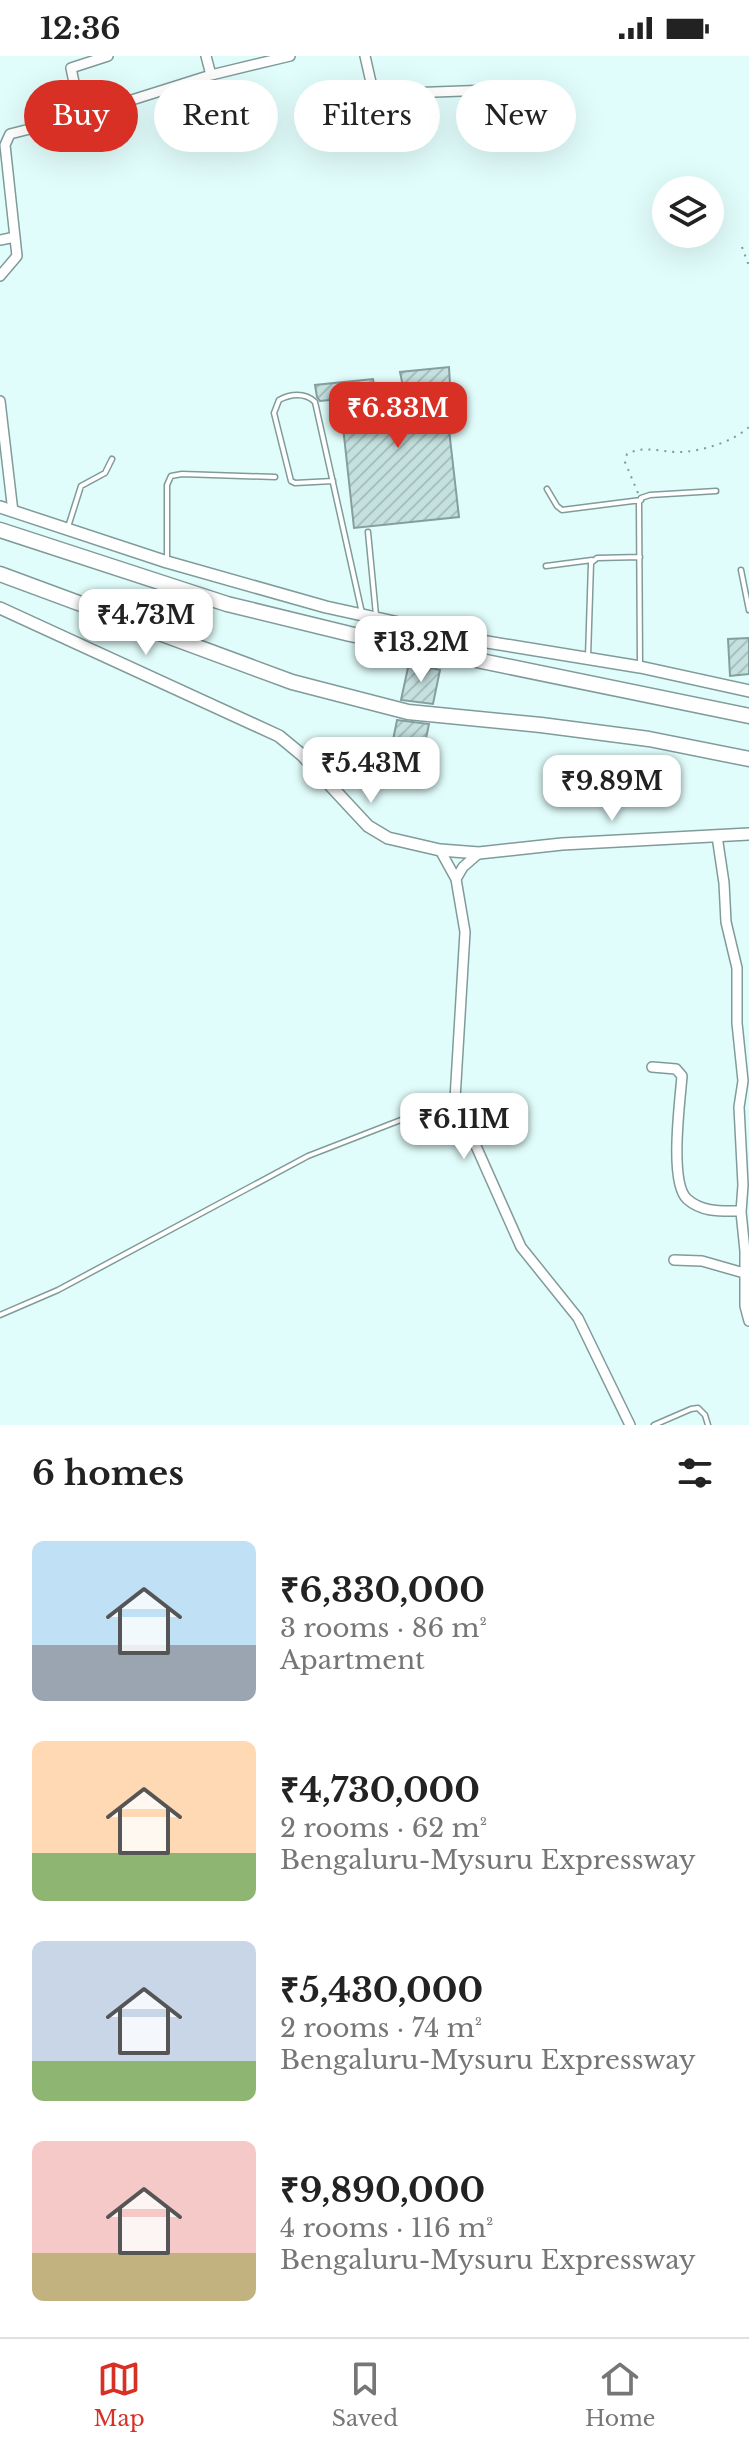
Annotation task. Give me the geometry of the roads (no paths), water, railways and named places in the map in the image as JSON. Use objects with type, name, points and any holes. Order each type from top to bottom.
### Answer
[{"type":"highway","points":[[0,530],[227,604],[350,634],[749,716]]},
{"type":"highway","points":[[0,574],[292,682],[408,712],[618,735],[749,759]]},
{"type":"street","points":[[74,80],[71,68],[108,56]]},
{"type":"street","points":[[206,56],[211,75]]},
{"type":"street","points":[[138,98],[211,75],[290,56]]},
{"type":"street","points":[[365,56],[373,91],[380,94],[456,91]]},
{"type":"street","points":[[0,276],[17,256],[5,197],[2,145],[10,134],[24,130]]},
{"type":"street","points":[[0,240],[15,237]]},
{"type":"street","points":[[0,401],[13,512]]},
{"type":"street","points":[[0,507],[167,562],[363,615],[481,641],[640,667],[749,691]]},
{"type":"street","points":[[0,608],[279,736],[302,755],[368,826],[388,838],[440,850],[479,853],[562,844],[749,834]]},
{"type":"street","points":[[717,836],[726,922],[737,968],[737,1023],[743,1081],[739,1107],[743,1185],[741,1211],[745,1306],[749,1321]]},
{"type":"street","points":[[440,850],[456,879],[465,932],[455,1099],[521,1247],[578,1318],[630,1425]]},
{"type":"street","points":[[456,879],[463,867],[479,853]]},
{"type":"street","points":[[652,1067],[676,1069],[682,1076],[679,1126],[675,1140],[682,1191],[705,1210],[741,1211]]},
{"type":"street","points":[[674,1260],[702,1261],[744,1273]]},
{"type":"lane","points":[[333,481],[291,481],[274,413],[279,400],[286,396],[302,395],[315,402],[333,481],[363,615]]},
{"type":"lane","points":[[67,531],[81,486],[104,474],[112,459]]},
{"type":"lane","points":[[167,562],[167,485],[171,476],[275,477]]},
{"type":"lane","points":[[547,489],[562,510],[641,500],[650,495],[716,491]]},
{"type":"lane","points":[[640,667],[641,500]]},
{"type":"lane","points":[[368,532],[376,618]]},
{"type":"lane","points":[[546,566],[597,558],[640,557]]},
{"type":"lane","points":[[588,659],[592,560]]},
{"type":"lane","points":[[741,570],[749,610]]},
{"type":"lane","points":[[0,1315],[58,1290],[308,1156],[455,1099]]},
{"type":"lane","points":[[654,1425],[698,1408],[705,1415],[708,1425]]}]
